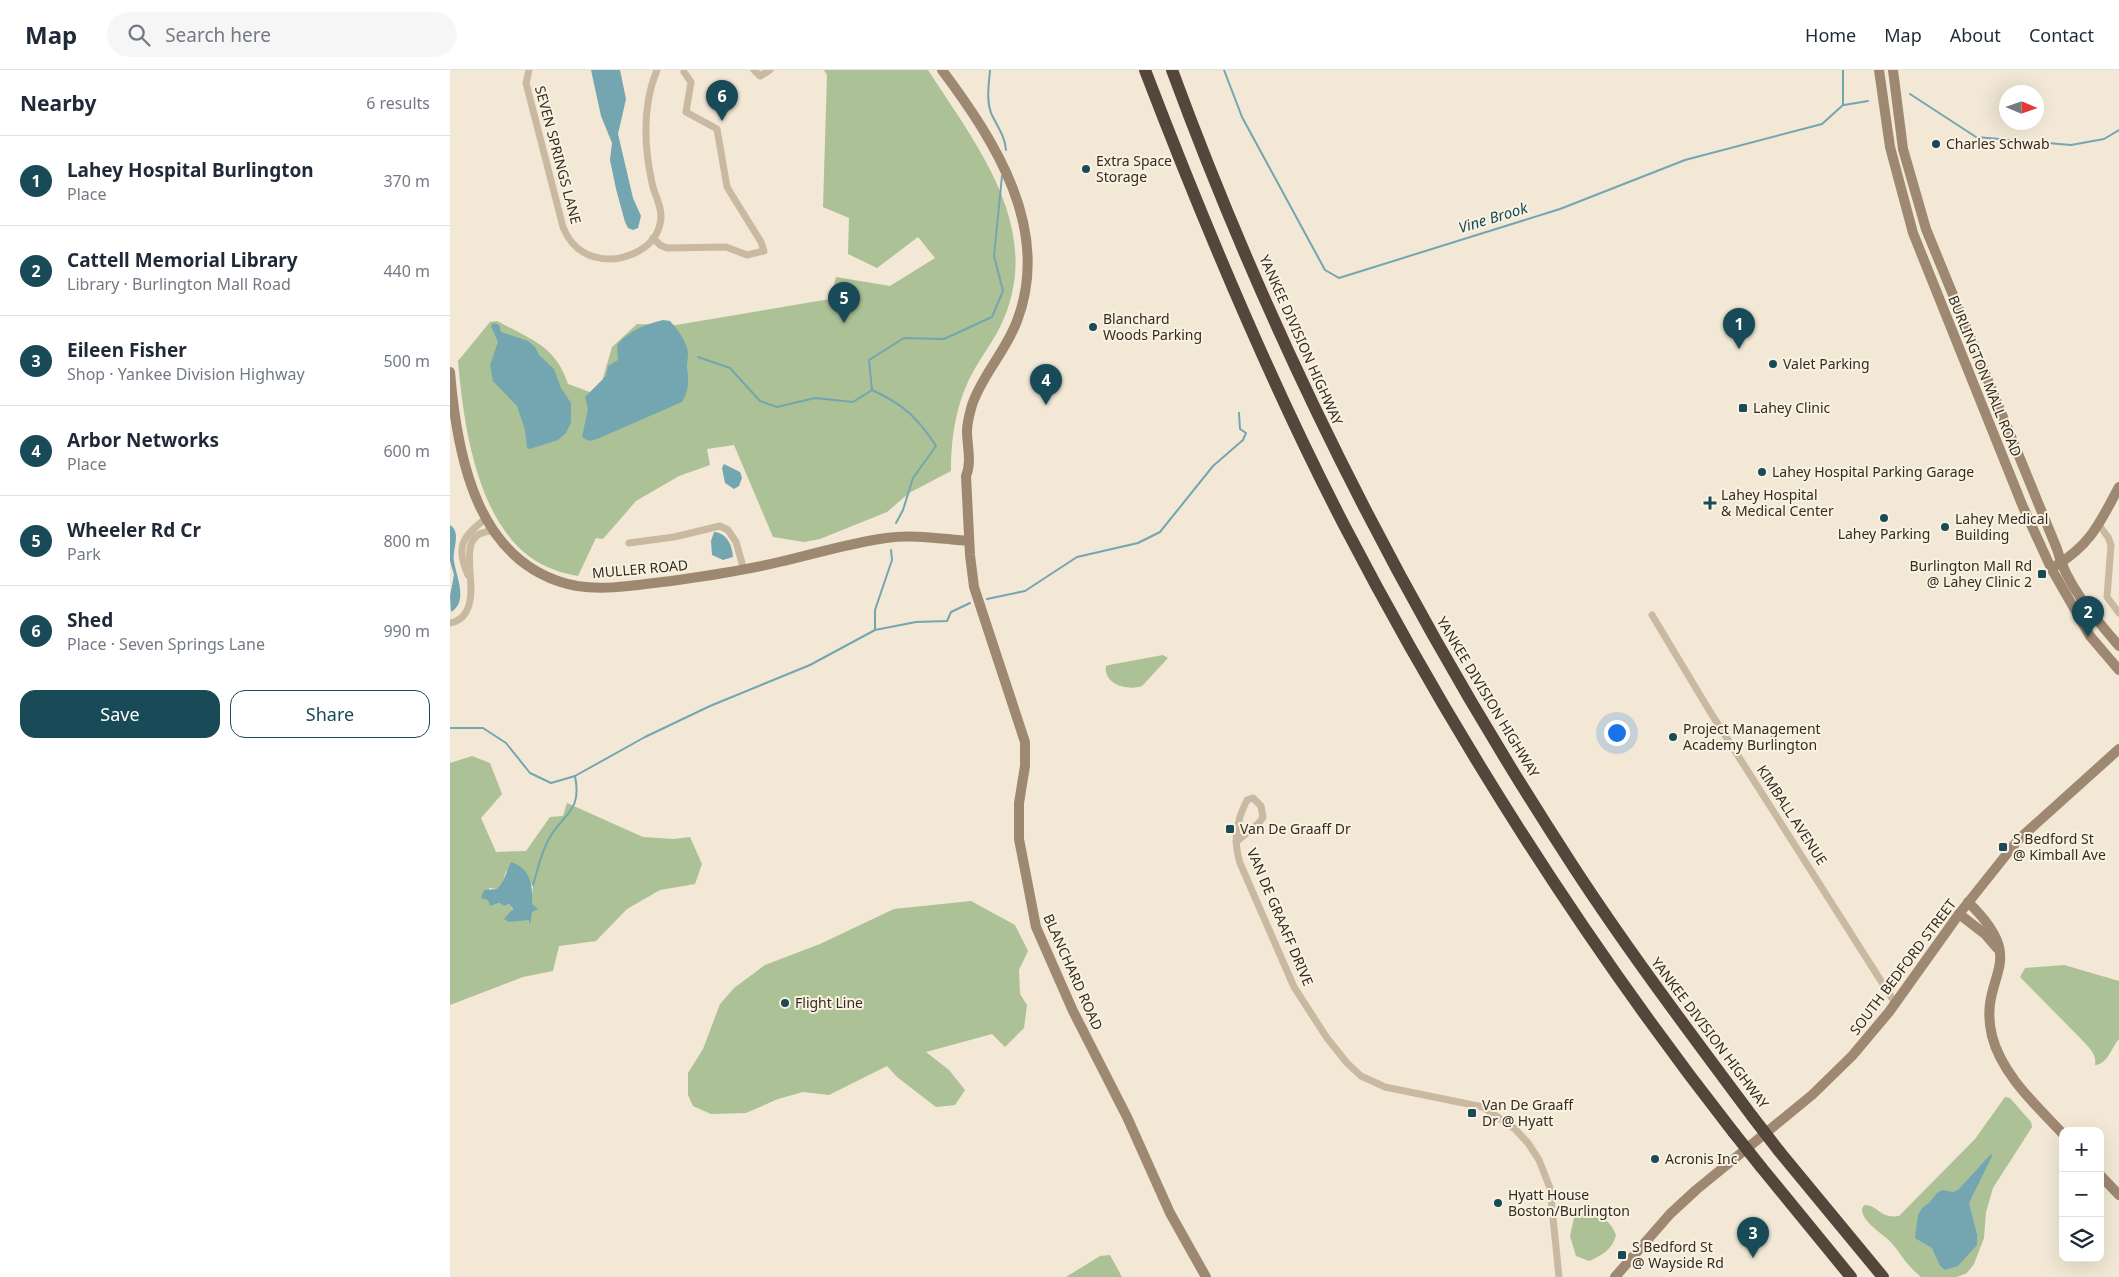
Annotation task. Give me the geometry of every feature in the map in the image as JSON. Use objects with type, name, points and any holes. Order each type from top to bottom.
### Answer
[{"type":"highway","points":[[1145,70],[1238,299],[1306,447],[1382,596],[1481,765],[1577,915],[1639,1004],[1734,1133],[1851,1277]]},
{"type":"highway","name":"YANKEE DIVISION HIGHWAY","points":[[1172,70],[1196,134],[1270,314],[1338,458],[1392,562],[1470,700],[1573,865],[1632,953],[1752,1116],[1883,1277]]},
{"type":"highway","points":[[1846,1232],[1894,1277]]},
{"type":"main road","name":"BLANCHARD ROAD","points":[[942,70],[999,157],[1019,202],[1026,240],[1025,285],[1017,322],[978,390],[969,417],[967,431],[969,469],[966,476],[971,569],[979,605],[1017,711],[1025,742],[1025,766],[1019,803],[1019,839],[1036,927],[1073,1011],[1127,1117],[1170,1213],[1206,1277]]},
{"type":"main road","name":"BURLINGTON MALL ROAD","points":[[1879,70],[1890,146],[1913,233],[2023,507],[2051,568],[2090,636],[2118,670]]},
{"type":"main road","name":"BURLINGTON MALL ROAD","points":[[1893,70],[1904,149],[1926,229],[2057,549],[2061,563],[2090,610],[2119,646]]},
{"type":"main road","name":"MULLER ROAD","points":[[450,372],[463,454],[474,493],[485,520],[509,549],[532,568],[555,580],[578,586],[623,586],[744,570],[884,538],[920,536],[969,541]]},
{"type":"main road","points":[[2051,568],[2061,563],[2081,546],[2099,525],[2119,488]]},
{"type":"main road","name":"SOUTH BEDFORD STREET","points":[[1615,1277],[1670,1214],[1838,1071],[1863,1045],[1896,1003],[1968,902],[2018,840],[2119,749]]},
{"type":"main road","points":[[1968,902],[1994,931],[2001,955],[1990,1016],[1996,1048],[2003,1064],[2013,1077],[2059,1129]]},
{"type":"main road","points":[[1959,914],[1985,934],[2001,955]]},
{"type":"main road","points":[[2104,1179],[2119,1195]]},
{"type":"street","name":"SEVEN SPRINGS LANE","points":[[529,70],[526,84],[558,215],[567,237],[583,253],[604,260],[628,256],[645,246],[653,238]]},
{"type":"street","points":[[656,70],[645,121],[648,162],[661,214],[661,223],[653,238],[660,245],[667,248],[726,247],[747,255],[764,251],[761,242],[727,188],[717,129],[686,112],[691,82],[685,71],[677,70]]},
{"type":"street","points":[[754,70],[760,76],[770,70]]},
{"type":"street","points":[[470,577],[462,560],[462,544],[469,532],[485,520]]},
{"type":"street","points":[[2099,525],[2108,537],[2111,545],[2107,597],[2119,613]]},
{"type":"street","points":[[629,543],[674,537],[720,526],[728,530],[736,542],[744,570]]},
{"type":"street","points":[[450,623],[461,619],[468,607],[471,594],[467,552],[470,540],[478,533],[493,531]]},
{"type":"street","name":"KIMBALL AVENUE","points":[[1652,615],[1709,710],[1896,1003]]},
{"type":"street","name":"VAN DE GRAAFF DRIVE","points":[[1236,842],[1259,823],[1263,817],[1261,806],[1253,798],[1247,800],[1236,827],[1236,842],[1240,863],[1294,987],[1327,1038],[1347,1063],[1361,1076],[1385,1087],[1483,1107],[1515,1129],[1532,1148],[1545,1172],[1550,1188],[1559,1277]]},
{"type":"green space","points":[[824,70],[928,70],[985,159],[1000,191],[1011,224],[1015,257],[1012,292],[1000,327],[973,372],[962,396],[953,433],[951,471],[909,493],[887,512],[820,539],[804,542],[773,537],[734,445],[707,449],[710,465],[679,476],[636,501],[603,539],[596,538],[578,576],[555,570],[529,556],[509,536],[492,510],[480,481],[465,419],[458,361],[490,322],[497,321],[540,345],[556,361],[563,371],[568,384],[598,395],[612,347],[637,324],[676,325],[830,299],[836,277],[890,286],[935,258],[918,237],[877,268],[848,254],[849,218],[823,207],[827,75]]},
{"type":"green space","points":[[1163,655],[1168,658],[1142,686],[1130,688],[1118,685],[1106,673],[1106,666],[1109,665]]},
{"type":"green space","points":[[472,756],[490,763],[502,794],[481,818],[496,852],[526,851],[550,817],[563,816],[567,803],[643,837],[674,839],[690,837],[702,864],[695,884],[660,890],[627,909],[596,941],[559,946],[553,971],[523,977],[450,1005],[450,763]],"holes":[[[506,871],[533,885],[529,924],[528,920],[519,920],[509,904],[504,906],[499,903],[490,906],[489,888],[497,889],[503,881]]]},
{"type":"green space","points":[[971,901],[1015,925],[1028,951],[1019,970],[1020,994],[1027,1005],[1024,1028],[1005,1047],[992,1034],[926,1052],[949,1070],[965,1090],[955,1105],[936,1107],[897,1077],[887,1066],[829,1095],[803,1092],[778,1099],[746,1113],[711,1114],[693,1106],[688,1095],[688,1073],[703,1049],[720,1004],[734,988],[765,965],[820,944],[894,909]]},
{"type":"green space","points":[[2064,965],[2119,981],[2119,1039],[2106,1059],[2099,1064],[2095,1065],[2094,1055],[2089,1047],[2020,977],[2025,968]]},
{"type":"green space","points":[[2005,1097],[2010,1098],[2031,1122],[2032,1127],[1993,1188],[1986,1212],[1984,1238],[1974,1264],[1967,1273],[1957,1277],[1921,1277],[1891,1243],[1866,1220],[1862,1209],[1864,1205],[1873,1207],[1887,1216],[1899,1216],[1975,1139]]},
{"type":"green space","points":[[1585,1212],[1600,1215],[1611,1226],[1616,1235],[1606,1251],[1589,1261],[1576,1256],[1570,1236],[1574,1218]]},
{"type":"green space","points":[[1110,1255],[1122,1277],[1066,1277],[1100,1256]]},
{"type":"water","points":[[591,70],[620,70],[626,99],[618,134],[633,198],[641,216],[638,228],[633,230],[628,228],[625,222],[616,189],[610,160],[612,143],[601,116]]},
{"type":"water","points":[[663,320],[670,321],[676,328],[684,340],[688,352],[688,386],[682,402],[597,439],[589,441],[582,437],[588,409],[585,397],[606,376],[608,366],[618,360],[617,345],[638,329]]},
{"type":"water","points":[[493,323],[499,325],[501,332],[528,341],[554,369],[561,388],[571,403],[571,422],[566,433],[558,440],[530,449],[527,448],[525,430],[517,406],[493,381],[490,365],[498,342],[491,326]]},
{"type":"water","points":[[724,464],[740,472],[742,478],[739,486],[734,489],[725,483],[722,468]]},
{"type":"water","points":[[450,525],[454,528],[456,537],[454,561],[460,588],[459,602],[451,612],[450,596],[454,575],[450,561]]},
{"type":"water","points":[[714,532],[719,533],[728,540],[733,557],[723,560],[712,555],[711,541]]},
{"type":"water","points":[[511,862],[527,873],[531,884],[532,904],[538,909],[532,912],[530,925],[528,920],[509,922],[504,919],[513,909],[509,904],[504,906],[499,903],[490,906],[488,900],[481,898],[484,890],[497,889],[503,881]]},
{"type":"water","points":[[1991,1154],[1992,1156],[1969,1203],[1977,1234],[1977,1245],[1958,1266],[1945,1270],[1940,1266],[1932,1248],[1915,1238],[1918,1215],[1922,1208],[1937,1193],[1942,1190],[1953,1192],[1958,1190]]},
{"type":"waterway","points":[[990,70],[989,108],[1002,136],[1006,150]]},
{"type":"waterway","name":"Vine Brook","points":[[1224,70],[1242,117],[1325,270],[1339,278],[1560,209],[1685,160],[1822,124],[1843,105],[1843,70]]},
{"type":"waterway","points":[[1910,94],[1976,137],[2071,145],[2104,139],[2119,130]]},
{"type":"waterway","points":[[1844,105],[1868,101]]},
{"type":"waterway","points":[[872,390],[869,360],[904,338],[944,339],[992,317],[1003,291],[994,256],[1002,176]]},
{"type":"waterway","points":[[698,357],[730,368],[760,401],[777,407],[815,398],[853,402],[872,390]]},
{"type":"waterway","points":[[872,390],[901,406],[923,427],[936,446],[913,478],[903,510],[896,523]]},
{"type":"waterway","points":[[987,599],[1025,591],[1077,557],[1138,543],[1160,532],[1213,466],[1243,440],[1246,433],[1240,429],[1239,413]]},
{"type":"waterway","points":[[875,630],[875,610],[892,560],[891,550]]},
{"type":"waterway","points":[[450,728],[483,728],[506,743],[530,773],[551,783],[575,776],[645,737],[710,706],[810,665],[875,630],[916,622],[947,621],[951,612],[970,603]]},
{"type":"waterway","points":[[533,885],[542,855],[550,837],[574,804],[577,788],[575,776]]},
{"type":"place","name":"Shed","points":[[722,121]]},
{"type":"place","name":"Charles Schwab","points":[[1936,144]]},
{"type":"place","name":"Extra Space Storage","points":[[1086,169]]},
{"type":"place","name":"Wheeler Rd Cr","points":[[844,323]]},
{"type":"place","name":"Blanchard Woods Parking","points":[[1093,327]]},
{"type":"place","name":"Lahey Hospital Burlington","points":[[1739,349]]},
{"type":"place","name":"Valet Parking","points":[[1773,364]]},
{"type":"place","name":"Arbor Networks","points":[[1046,405]]},
{"type":"place","name":"Lahey Clinic","points":[[1743,408]]},
{"type":"place","name":"Lahey Hospital Parking Garage","points":[[1762,472]]},
{"type":"place","name":"Lahey Hospital & Medical Center","points":[[1710,503]]},
{"type":"place","name":"Lahey Parking","points":[[1884,518]]},
{"type":"place","name":"Lahey Medical Building","points":[[1945,527]]},
{"type":"place","name":"Burlington Mall Rd @ Lahey Clinic 2","points":[[2042,574]]},
{"type":"place","name":"Cattell Memorial Library","points":[[2088,637]]},
{"type":"place","name":"Project Management Academy Burlington","points":[[1673,737]]},
{"type":"place","name":"Van De Graaff Dr","points":[[1230,829]]},
{"type":"place","name":"S Bedford St @ Kimball Ave","points":[[2003,847]]},
{"type":"place","name":"Flight Line","points":[[785,1003]]},
{"type":"place","name":"Van De Graaff Dr @ Hyatt","points":[[1472,1113]]},
{"type":"place","name":"Acronis Inc","points":[[1655,1159]]},
{"type":"place","name":"Hyatt House Boston/Burlington","points":[[1498,1203]]},
{"type":"place","name":"S Bedford St @ Wayside Rd","points":[[1622,1255]]},
{"type":"place","name":"Eileen Fisher","points":[[1753,1258]]}]
